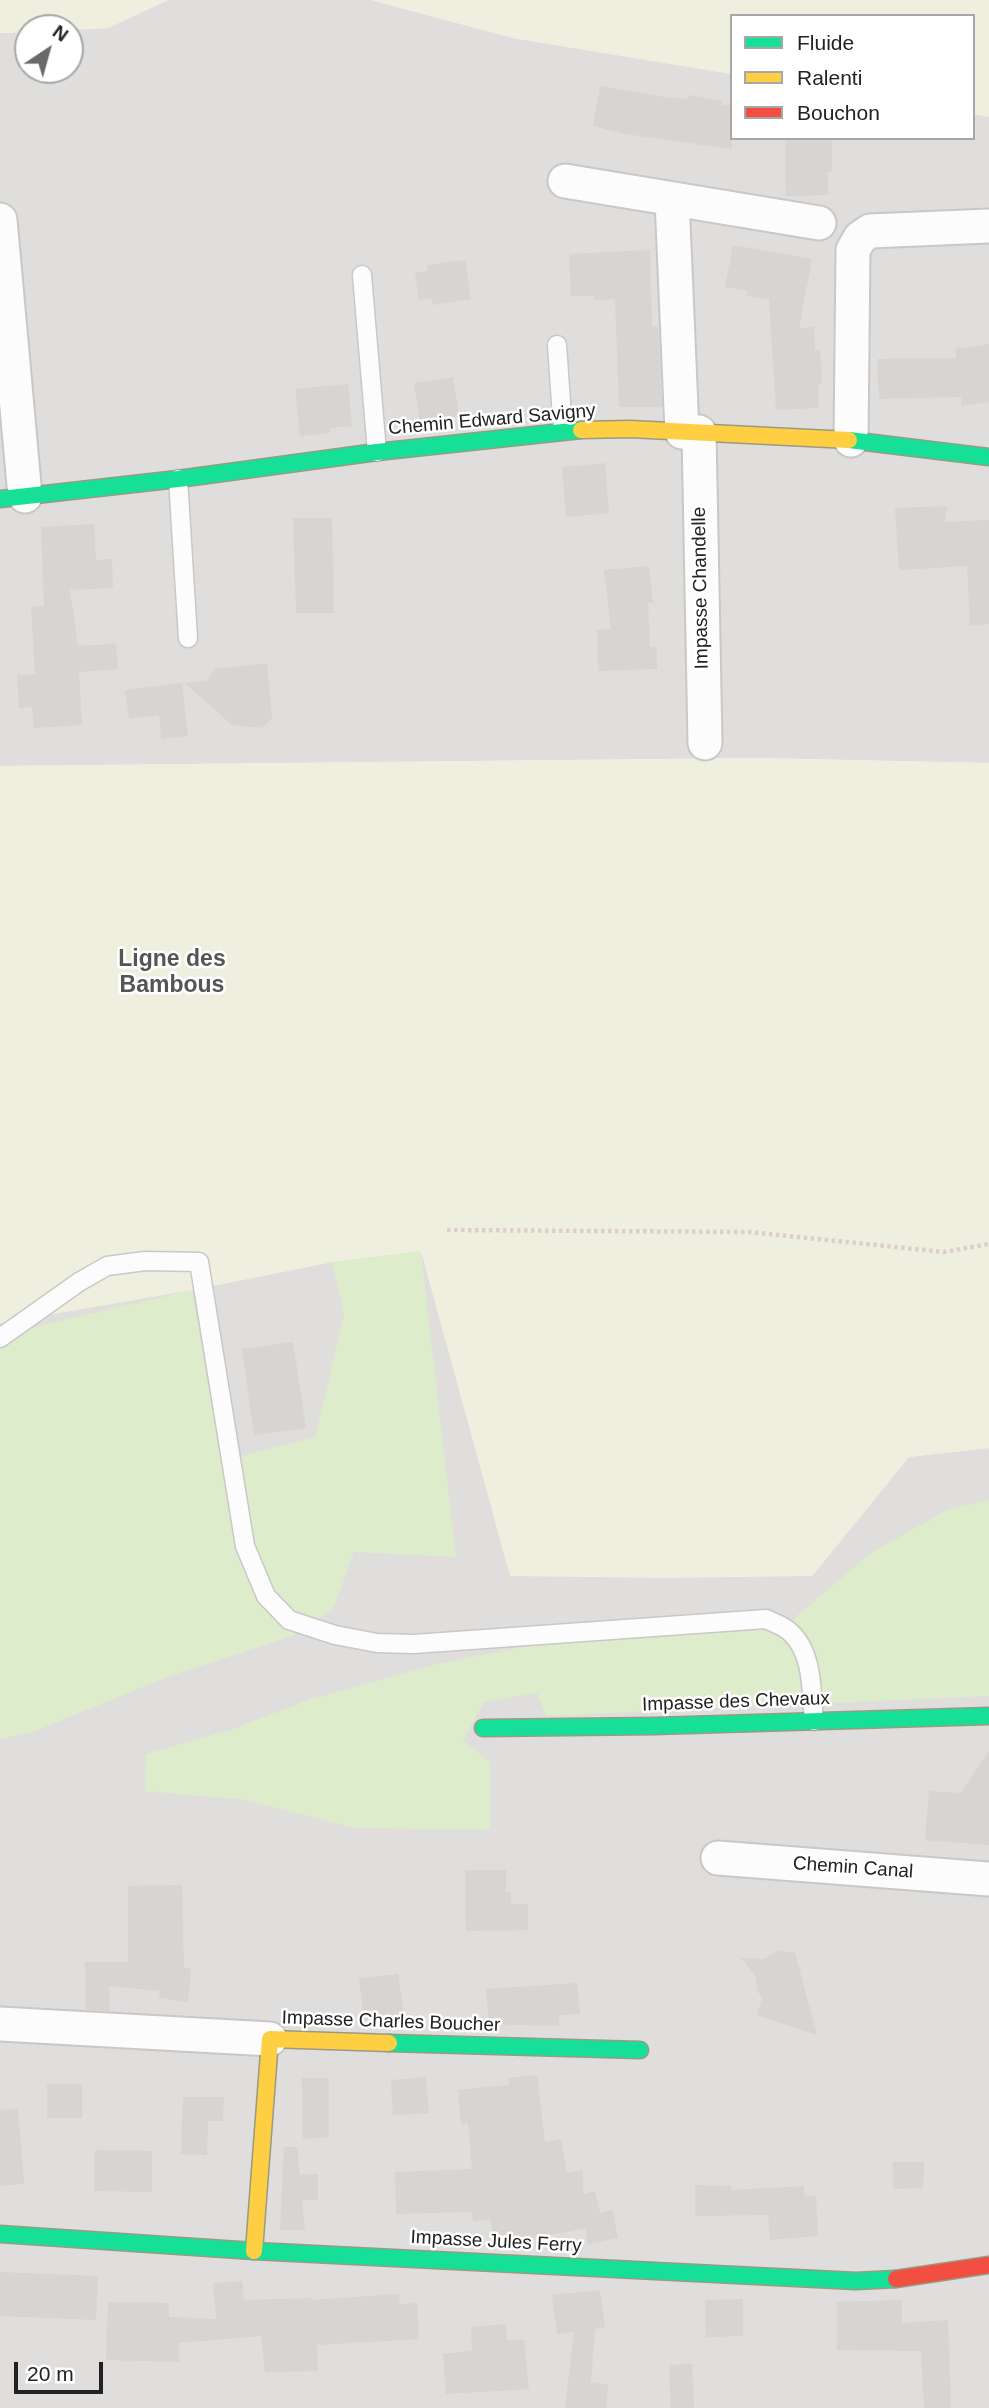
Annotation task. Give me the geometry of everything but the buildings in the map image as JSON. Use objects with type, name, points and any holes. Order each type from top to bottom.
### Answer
[{"type":"street","points":[[565,181],[819,223]]},
{"type":"street","name":"Impasse Chandelle","points":[[672,199],[690,432],[705,743]]},
{"type":"street","points":[[0,219],[13,498]]},
{"type":"street","points":[[851,440],[853,250],[860,238],[870,231],[989,226]]},
{"type":"street","name":"Chemin Edward Savigny","points":[[13,498],[563,431],[630,429],[851,440],[989,457]]},
{"type":"street","name":"Impasse des Chevaux","points":[[483,1728],[989,1716]]},
{"type":"street","name":"Chemin Canal","points":[[718,1858],[989,1879]]},
{"type":"street","points":[[0,2024],[270,2039]]},
{"type":"street","name":"Impasse Charles Boucher","points":[[254,2251],[270,2039],[640,2050]]},
{"type":"street","name":"Impasse Jules Ferry","points":[[0,2234],[254,2251],[856,2281],[904,2280],[949,2274],[989,2264]]},
{"type":"lane","points":[[362,275],[377,452]]},
{"type":"lane","points":[[557,345],[563,431]]},
{"type":"lane","points":[[178,479],[188,638]]},
{"type":"lane","points":[[0,1338],[79,1282],[107,1266],[145,1261],[199,1262],[245,1546],[265,1596],[289,1620],[335,1635],[377,1643],[414,1644],[766,1619],[789,1630],[799,1641],[809,1667],[814,1721]]},
{"type":"path","points":[[447,1230],[749,1232],[944,1252],[989,1244]]},
{"type":"shaded area","points":[[168,0],[371,0],[513,38],[730,74],[730,140],[975,140],[975,114],[989,117],[989,763],[756,758],[0,766],[0,33],[14,32],[14,84],[84,84],[84,29],[108,28]]},
{"type":"shaded area","points":[[421,1251],[511,1576],[812,1576],[909,1457],[989,1448],[989,2408],[0,2408],[0,1323],[192,1290],[332,1262]]},
{"type":"green space","points":[[0,0],[168,0],[108,28],[84,29],[84,14],[14,14],[14,32],[0,33]]},
{"type":"green space","points":[[371,0],[989,0],[989,117],[975,114],[975,14],[730,14],[730,74],[513,38]]},
{"type":"green space","points":[[756,758],[989,763],[989,1448],[909,1457],[812,1576],[510,1576],[421,1251],[332,1262],[192,1290],[0,1323],[0,766]]},
{"type":"green space","points":[[421,1251],[456,1557],[354,1552],[333,1609],[295,1635],[170,1676],[30,1733],[0,1739],[0,1335],[192,1290],[221,1461],[315,1437],[344,1315],[332,1262]]},
{"type":"green space","points":[[989,1500],[989,1696],[546,1716],[537,1693],[484,1702],[463,1740],[490,1762],[490,1830],[355,1828],[245,1800],[145,1791],[146,1754],[233,1729],[308,1700],[433,1665],[528,1646],[652,1630],[792,1620],[871,1553],[947,1510]]},
{"type":"traffic: fast","points":[[0,499],[178,479],[377,452],[581,430]]},
{"type":"traffic: fast","points":[[849,440],[989,457]]},
{"type":"traffic: fast","points":[[483,1728],[989,1716]]},
{"type":"traffic: fast","points":[[389,2043],[640,2050]]},
{"type":"traffic: fast","points":[[0,2234],[254,2251],[856,2281],[896,2279]]},
{"type":"traffic: slow","points":[[581,430],[630,429],[849,440]]},
{"type":"traffic: slow","points":[[254,2251],[270,2039],[389,2043]]},
{"type":"traffic: jam","points":[[896,2279],[989,2265]]},
{"type":"district","name":"Ligne des Bambous","points":[[172,973]]}]
